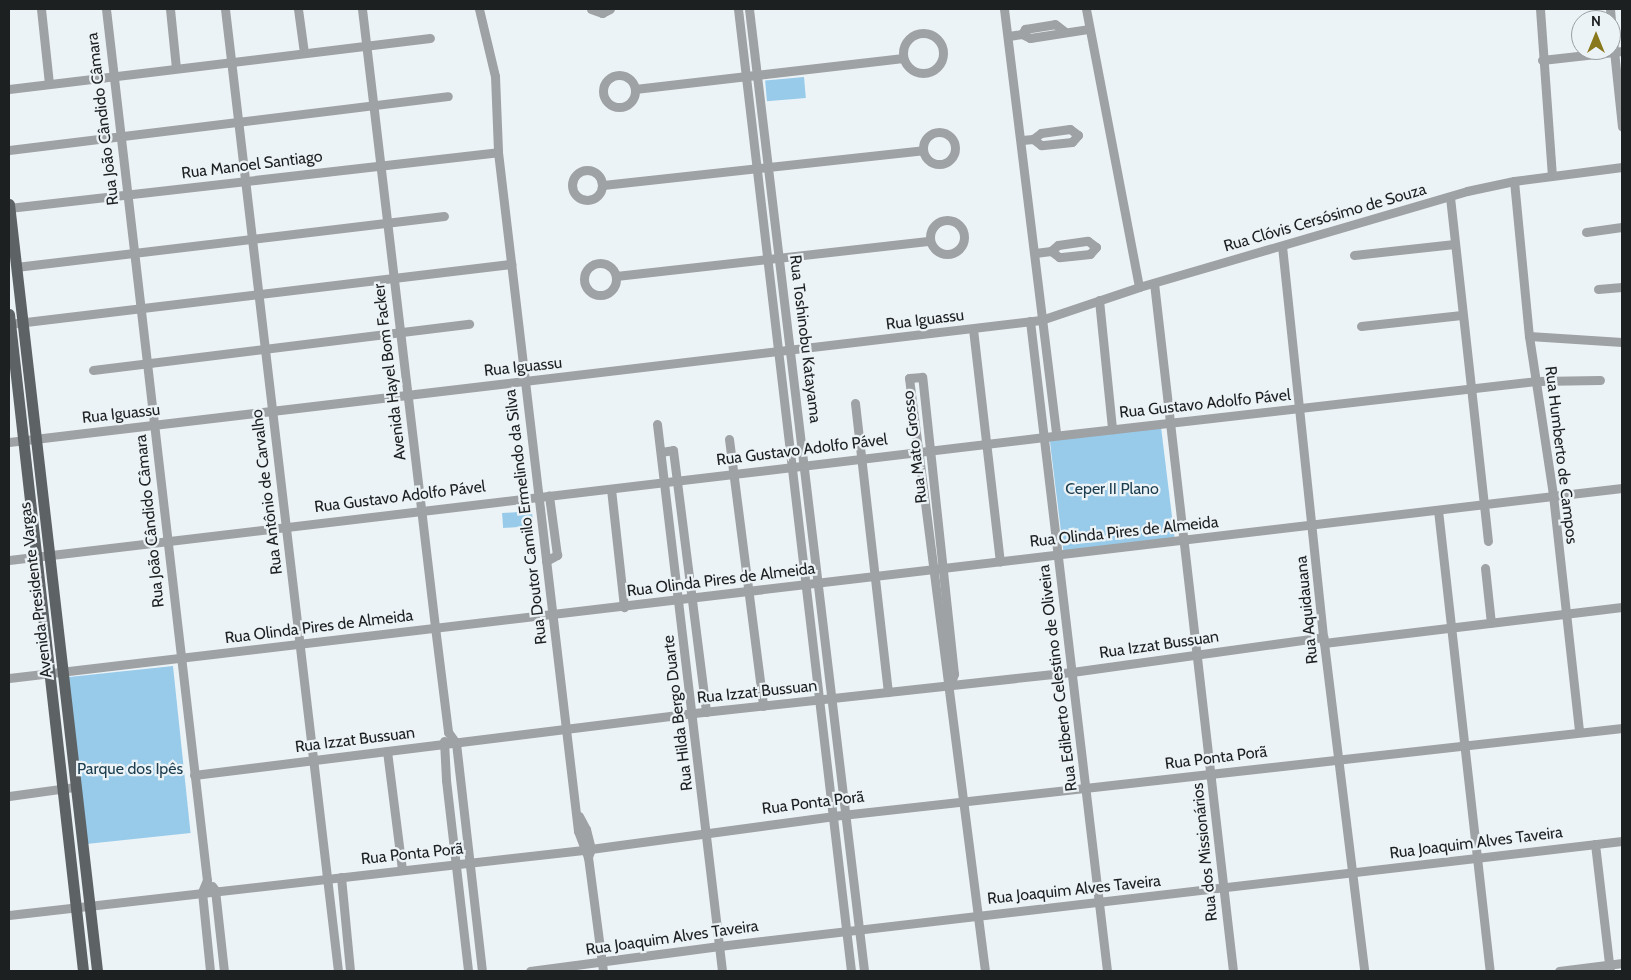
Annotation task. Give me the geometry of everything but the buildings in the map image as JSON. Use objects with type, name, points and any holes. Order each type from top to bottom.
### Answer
[{"type":"main road","name":"Avenida Presidente Vargas","points":[[9,207],[97,971]]},
{"type":"main road","name":"Avenida Presidente Vargas","points":[[9,321],[83,971]]},
{"type":"street","points":[[41,9],[49,84]]},
{"type":"street","name":"Rua João Cândido Câmara","points":[[106,9],[207,880],[202,892],[210,971]]},
{"type":"street","points":[[170,9],[176,68]]},
{"type":"street","name":"Rua Antônio de Carvalho","points":[[225,9],[230,62],[260,293],[338,971]]},
{"type":"street","points":[[298,9],[304,53]]},
{"type":"street","name":"Avenida Hayel Bom Facker","points":[[362,9],[372,106],[388,223],[448,732],[456,743]]},
{"type":"street","name":"Rua Doutor Camilo Ermelindo da Silva","points":[[479,9],[495,76],[498,152],[566,729],[577,814],[586,829],[587,852],[603,967]]},
{"type":"street","points":[[591,9],[602,13],[610,9]]},
{"type":"street","name":"Rua Toshinobu Katayama","points":[[738,9],[851,971]]},
{"type":"street","name":"Rua Toshinobu Katayama","points":[[749,9],[806,466],[831,699],[864,971]]},
{"type":"street","points":[[1004,9],[1022,140],[1041,320],[1056,435]]},
{"type":"street","points":[[1086,9],[1139,287]]},
{"type":"street","points":[[1540,9],[1542,60],[1552,176]]},
{"type":"street","points":[[1009,36],[1022,34],[1030,38],[1059,34],[1064,30],[1089,29]]},
{"type":"street","points":[[920,33],[934,36],[942,47],[938,65],[928,72],[916,71],[904,58],[904,44],[920,33]]},
{"type":"street","points":[[9,89],[430,38]]},
{"type":"street","points":[[1542,60],[1571,57]]},
{"type":"street","points":[[635,89],[904,58]]},
{"type":"street","points":[[1618,60],[1622,126]]},
{"type":"street","points":[[9,150],[448,96]]},
{"type":"street","points":[[1022,140],[1033,139]]},
{"type":"street","points":[[603,185],[923,150]]},
{"type":"street","name":"Rua Manoel Santiago","points":[[9,207],[498,152]]},
{"type":"street","name":"Rua Clóvis Cersósimo de Souza","points":[[1041,320],[1139,287],[1450,197],[1514,181],[1622,167]]},
{"type":"street","name":"Rua Humberto de Campos","points":[[1514,181],[1529,336],[1538,381],[1553,495],[1579,732]]},
{"type":"street","points":[[1450,197],[1461,315],[1488,541]]},
{"type":"street","points":[[16,267],[444,216]]},
{"type":"street","points":[[1586,232],[1622,227]]},
{"type":"street","points":[[616,276],[930,241]]},
{"type":"street","points":[[1354,255],[1454,244]]},
{"type":"street","name":"Rua Aquidauana","points":[[1282,246],[1314,525],[1324,640],[1354,872],[1364,971]]},
{"type":"street","points":[[1035,253],[1051,251]]},
{"type":"street","points":[[9,321],[22,322],[394,276],[511,264]]},
{"type":"street","name":"Rua dos Missionários","points":[[1154,283],[1212,773],[1233,971]]},
{"type":"street","points":[[1598,289],[1622,287]]},
{"type":"street","points":[[1099,300],[1112,429]]},
{"type":"street","points":[[1362,326],[1461,315]]},
{"type":"street","name":"Rua Iguassu","points":[[9,442],[791,352],[1041,320]]},
{"type":"street","name":"Rua Ediberto Celestino de Oliveira","points":[[1030,321],[1107,971]]},
{"type":"street","points":[[93,370],[469,324]]},
{"type":"street","points":[[973,329],[1000,561]]},
{"type":"street","points":[[1529,336],[1622,342]]},
{"type":"street","name":"Rua Mato Grosso","points":[[950,685],[954,674],[944,567],[922,377],[909,378],[944,673],[950,685],[985,971]]},
{"type":"street","name":"Rua Gustavo Adolfo Pável","points":[[9,560],[168,539],[611,489],[1044,436],[1538,381],[1600,380]]},
{"type":"street","points":[[855,403],[888,692]]},
{"type":"street","points":[[785,410],[798,409]]},
{"type":"street","name":"Rua Hilda Bergo Duarte","points":[[656,424],[694,713],[722,971]]},
{"type":"street","points":[[729,438],[763,706]]},
{"type":"street","name":"Rua Hilda Bergo Duarte","points":[[661,452],[674,450],[706,712]]},
{"type":"street","name":"Rua Olinda Pires de Almeida","points":[[9,678],[300,646],[435,628],[680,601],[818,582],[1622,488]]},
{"type":"street","points":[[611,489],[624,607]]},
{"type":"street","points":[[546,561],[557,555],[549,496]]},
{"type":"street","points":[[1438,510],[1490,971]]},
{"type":"street","points":[[1485,568],[1491,623]]},
{"type":"street","name":"Rua Izzat Bussuan","points":[[194,774],[694,713],[1072,672],[1324,640],[1452,628],[1622,608]]},
{"type":"street","name":"Rua Ponta Porã","points":[[9,915],[470,862],[587,852],[707,830],[1622,728]]},
{"type":"street","name":"Avenida Hayel Bom Facker","points":[[443,744],[448,732]]},
{"type":"street","points":[[456,743],[482,971]]},
{"type":"street","points":[[443,744],[468,971]]},
{"type":"street","points":[[387,751],[402,870]]},
{"type":"street","points":[[9,796],[75,787]]},
{"type":"street","name":"Rua Joaquim Alves Taveira","points":[[530,971],[603,967],[719,946],[978,915],[1224,889],[1478,857],[1622,842]]},
{"type":"street","points":[[1595,844],[1610,968]]},
{"type":"street","points":[[341,877],[350,971]]},
{"type":"street","points":[[207,880],[215,890],[224,971]]},
{"type":"street","points":[[1559,971],[1610,968],[1622,963]]},
{"type":"green space","points":[[804,77],[806,98],[767,101],[765,80]]},
{"type":"green space","name":"Ceper II Plano","points":[[1161,427],[1175,538],[1063,552],[1050,441]]},
{"type":"green space","points":[[532,511],[533,526],[503,528],[502,513]]},
{"type":"green space","name":"Parque dos Ipês","points":[[173,666],[191,833],[84,844],[67,677]]}]
